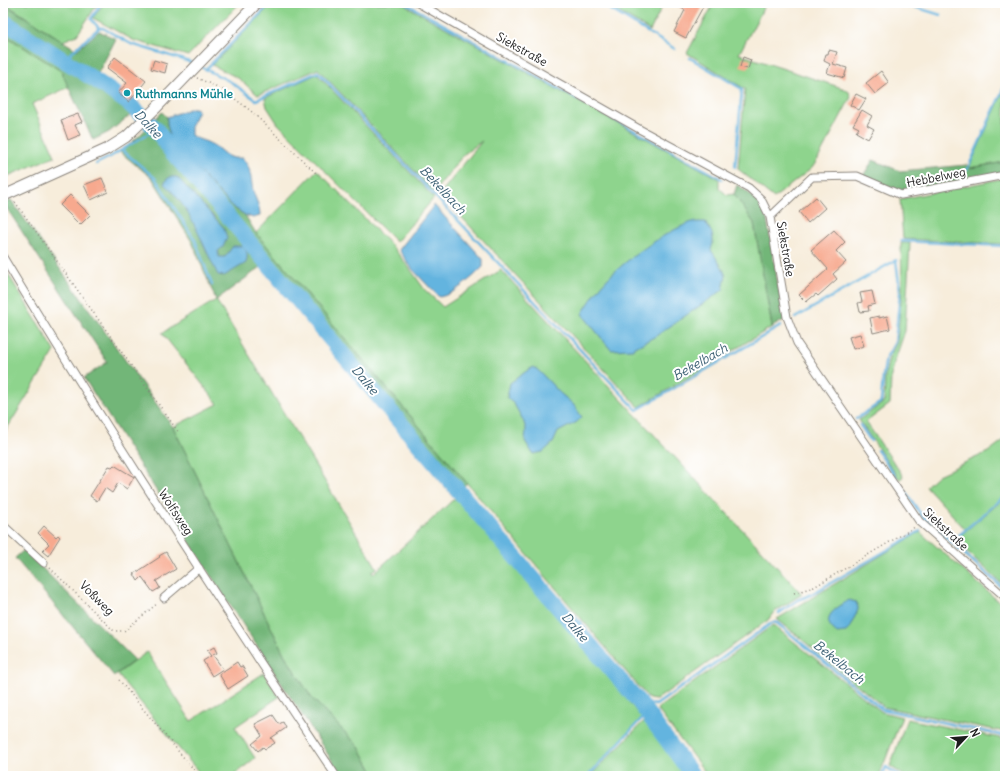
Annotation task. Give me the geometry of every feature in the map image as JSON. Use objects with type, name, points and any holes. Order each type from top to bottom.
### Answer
[{"type":"street","points":[[6,195],[108,149],[133,131],[257,3]]},
{"type":"street","name":"Siekstraße","points":[[418,3],[641,130],[749,188],[761,199],[770,217],[787,318],[797,343],[922,524],[1005,597]]},
{"type":"street","name":"Hebbelweg","points":[[770,217],[812,177],[857,176],[901,195],[1005,175]]},
{"type":"street","name":"Wolfsweg","points":[[3,257],[58,349],[199,568],[336,776]]},
{"type":"street","points":[[3,525],[44,563]]},
{"type":"street","points":[[164,598],[199,568]]},
{"type":"path","points":[[192,70],[194,76],[222,89],[251,111],[318,174]]},
{"type":"path","points":[[6,195],[179,433]]},
{"type":"path","points":[[794,593],[814,588],[922,524]]},
{"type":"path","name":"Voßweg","points":[[44,563],[114,631],[124,631],[164,598]]},
{"type":"path","points":[[119,680],[199,776]]},
{"type":"green space","points":[[3,3],[77,50],[99,31],[116,39],[98,73],[108,91],[133,113],[109,132],[93,140],[61,71],[3,34]]},
{"type":"green space","points":[[4,3],[98,3],[77,35],[63,41]]},
{"type":"green space","points":[[104,3],[240,3],[188,56],[133,40],[93,18]]},
{"type":"green space","points":[[273,3],[401,3],[719,179],[719,188],[727,195],[734,194],[754,223],[772,327],[639,407],[440,194],[482,141],[464,154],[434,192],[318,69],[258,95],[238,78],[212,65]]},
{"type":"green space","points":[[604,3],[664,3],[650,31]]},
{"type":"green space","points":[[714,3],[766,3],[739,54],[845,89],[849,92],[851,97],[812,168],[774,198],[738,169],[745,89],[687,53]]},
{"type":"green space","points":[[3,34],[61,71],[69,87],[32,104],[55,156],[3,178]]},
{"type":"green space","points":[[317,74],[434,198],[396,242],[278,124],[267,107],[265,98]]},
{"type":"green space","points":[[1005,88],[1005,162],[969,168]]},
{"type":"green space","points":[[162,112],[167,117],[167,124],[184,159],[197,169],[233,207],[245,215],[256,233],[467,483],[453,496],[261,267],[216,300],[192,242],[152,178],[120,152],[139,136]]},
{"type":"green space","points":[[873,160],[900,171],[967,165],[970,168],[1005,162],[1005,172],[901,192],[863,176]]},
{"type":"green space","points":[[317,170],[391,245],[425,290],[443,307],[501,270],[802,594],[773,613],[768,620],[656,700],[649,699],[256,233]]},
{"type":"green space","points":[[1005,178],[1005,244],[903,239],[900,199]]},
{"type":"green space","points":[[737,185],[746,191],[760,205],[766,214],[784,320],[772,327],[754,223],[734,194]]},
{"type":"green space","points":[[11,200],[173,427],[284,654],[311,697],[359,747],[375,776],[342,776],[84,378],[107,362],[4,204]]},
{"type":"green space","points":[[901,243],[910,243],[905,331],[891,376],[890,404],[866,422],[903,476],[900,480],[859,420],[884,402],[885,375],[889,358],[897,342],[902,291]]},
{"type":"green space","points":[[3,266],[55,351],[3,435]]},
{"type":"green space","points":[[216,300],[377,568],[372,572],[373,574],[455,498],[547,601],[642,718],[587,776],[375,776],[359,747],[311,697],[284,654],[173,427],[218,404],[162,333]]},
{"type":"green space","points":[[1005,439],[1005,495],[965,529],[926,486],[938,475],[988,452]]},
{"type":"green space","points":[[1005,498],[1005,587],[955,540]]},
{"type":"green space","points":[[920,532],[1005,607],[1005,732],[884,707],[777,619]]},
{"type":"green space","points":[[24,550],[135,660],[114,676],[15,558]]},
{"type":"green space","points":[[773,625],[882,712],[902,717],[879,776],[708,776],[657,709]]},
{"type":"green space","points":[[147,652],[191,721],[264,673],[279,697],[235,727],[255,758],[233,776],[202,776],[117,674]]},
{"type":"green space","points":[[907,719],[1005,739],[1005,776],[905,776],[890,766]]},
{"type":"green space","points":[[644,721],[685,776],[590,776]]},
{"type":"water","points":[[196,108],[198,111],[191,125],[191,135],[215,146],[231,158],[242,158],[246,162],[250,170],[260,216],[253,218],[245,215],[233,207],[197,169],[184,159],[176,148],[170,137],[167,117]]},
{"type":"water","points":[[170,177],[177,177],[224,228],[227,238],[223,247],[218,251],[219,257],[225,257],[233,246],[242,246],[247,253],[246,263],[224,276],[218,275],[189,215],[182,204],[164,184]]},
{"type":"water","points":[[434,205],[483,259],[483,267],[469,280],[451,293],[439,297],[413,270],[399,250]]},
{"type":"water","points":[[692,222],[705,222],[710,229],[713,239],[711,250],[726,276],[723,290],[656,336],[632,349],[611,350],[582,314],[593,296],[609,277],[643,249],[669,233]]},
{"type":"water","points":[[534,367],[573,404],[582,417],[577,422],[558,432],[553,443],[543,452],[533,454],[525,441],[526,429],[523,420],[514,404],[507,398],[510,383]]},
{"type":"water","points":[[849,600],[856,602],[858,610],[849,629],[846,632],[837,633],[831,628],[829,618],[834,610]]},
{"type":"building","points":[[672,3],[705,3],[686,38],[674,32],[685,10]]},
{"type":"building","points":[[829,50],[837,52],[833,64],[847,68],[844,78],[827,73],[830,64],[824,61]]},
{"type":"building","points":[[115,57],[146,81],[129,102],[118,93],[127,83],[107,68]]},
{"type":"building","points":[[743,57],[751,60],[748,69],[740,67]]},
{"type":"building","points":[[154,60],[167,64],[165,73],[151,69]]},
{"type":"building","points":[[881,71],[889,83],[875,94],[866,83]]},
{"type":"building","points":[[856,94],[866,99],[859,110],[850,105]]},
{"type":"building","points":[[862,110],[872,116],[867,125],[874,129],[868,139],[856,132],[859,128],[853,125]]},
{"type":"building","points":[[78,114],[82,122],[75,125],[80,135],[68,140],[61,120]]},
{"type":"building","points":[[102,178],[108,192],[91,200],[84,185]]},
{"type":"building","points":[[70,195],[90,215],[80,225],[60,205]]},
{"type":"building","points":[[816,197],[825,208],[808,223],[799,212]]},
{"type":"building","points":[[834,230],[845,242],[836,251],[846,262],[833,274],[837,279],[818,296],[816,294],[806,302],[799,295],[828,269],[811,250]]},
{"type":"building","points":[[872,291],[875,304],[868,306],[869,311],[860,312],[858,303],[862,302],[860,293]]},
{"type":"building","points":[[879,316],[879,318],[887,316],[890,329],[873,333],[870,318]]},
{"type":"building","points":[[860,334],[864,346],[853,349],[849,337]]},
{"type":"building","points":[[114,465],[134,477],[127,489],[118,483],[112,493],[105,488],[97,501],[90,496],[109,466],[112,467]]},
{"type":"building","points":[[44,526],[56,537],[58,535],[60,537],[48,556],[42,551],[49,544],[38,533]]},
{"type":"building","points":[[166,552],[176,569],[156,581],[160,588],[153,592],[142,577],[138,581],[134,574]]},
{"type":"building","points":[[214,647],[217,653],[213,655],[223,669],[212,676],[203,661],[211,656],[207,651]]},
{"type":"building","points":[[237,662],[240,667],[242,666],[248,676],[228,689],[219,674]]},
{"type":"building","points":[[273,715],[279,724],[283,722],[286,728],[271,738],[275,743],[265,749],[263,747],[258,751],[252,744],[262,736],[255,724]]},
{"type":"waterway","points":[[99,28],[91,19],[101,3]]},
{"type":"waterway","points":[[206,69],[271,3]]},
{"type":"waterway","points":[[405,3],[722,179]]},
{"type":"waterway","points":[[600,3],[675,49]]},
{"type":"waterway","points":[[901,3],[941,15]]},
{"type":"waterway","name":"Dalke","points":[[3,21],[128,103],[156,129],[171,151],[639,702],[693,776]]},
{"type":"waterway","name":"Bekelbach","points":[[64,59],[99,28],[103,28],[131,44],[194,64]]},
{"type":"waterway","points":[[690,58],[742,89],[735,167]]},
{"type":"waterway","name":"Bekelbach","points":[[201,67],[231,82],[256,100],[318,72],[637,410],[781,326]]},
{"type":"waterway","points":[[967,170],[1005,85]]},
{"type":"waterway","points":[[96,164],[156,129]]},
{"type":"waterway","points":[[122,150],[155,178],[195,240],[212,285]]},
{"type":"waterway","points":[[901,241],[1005,246]]},
{"type":"waterway","name":"Bekelbach","points":[[795,318],[896,260],[900,292],[895,342],[886,358],[881,402],[856,419]]},
{"type":"waterway","name":"Bekelbach","points":[[860,425],[871,441]]},
{"type":"waterway","name":"Bekelbach","points":[[877,450],[896,477]]},
{"type":"waterway","points":[[905,491],[922,516],[1005,590]]},
{"type":"waterway","points":[[951,542],[1005,496]]},
{"type":"waterway","points":[[779,613],[798,600],[810,595],[920,531]]},
{"type":"waterway","name":"Bekelbach","points":[[639,702],[656,705],[773,622],[777,623],[882,709],[1005,736]]},
{"type":"waterway","points":[[588,776],[647,713]]},
{"type":"waterway","points":[[882,776],[886,767],[900,776]]},
{"type":"place","name":"Ruthmanns Mühle","points":[[127,93]]}]
